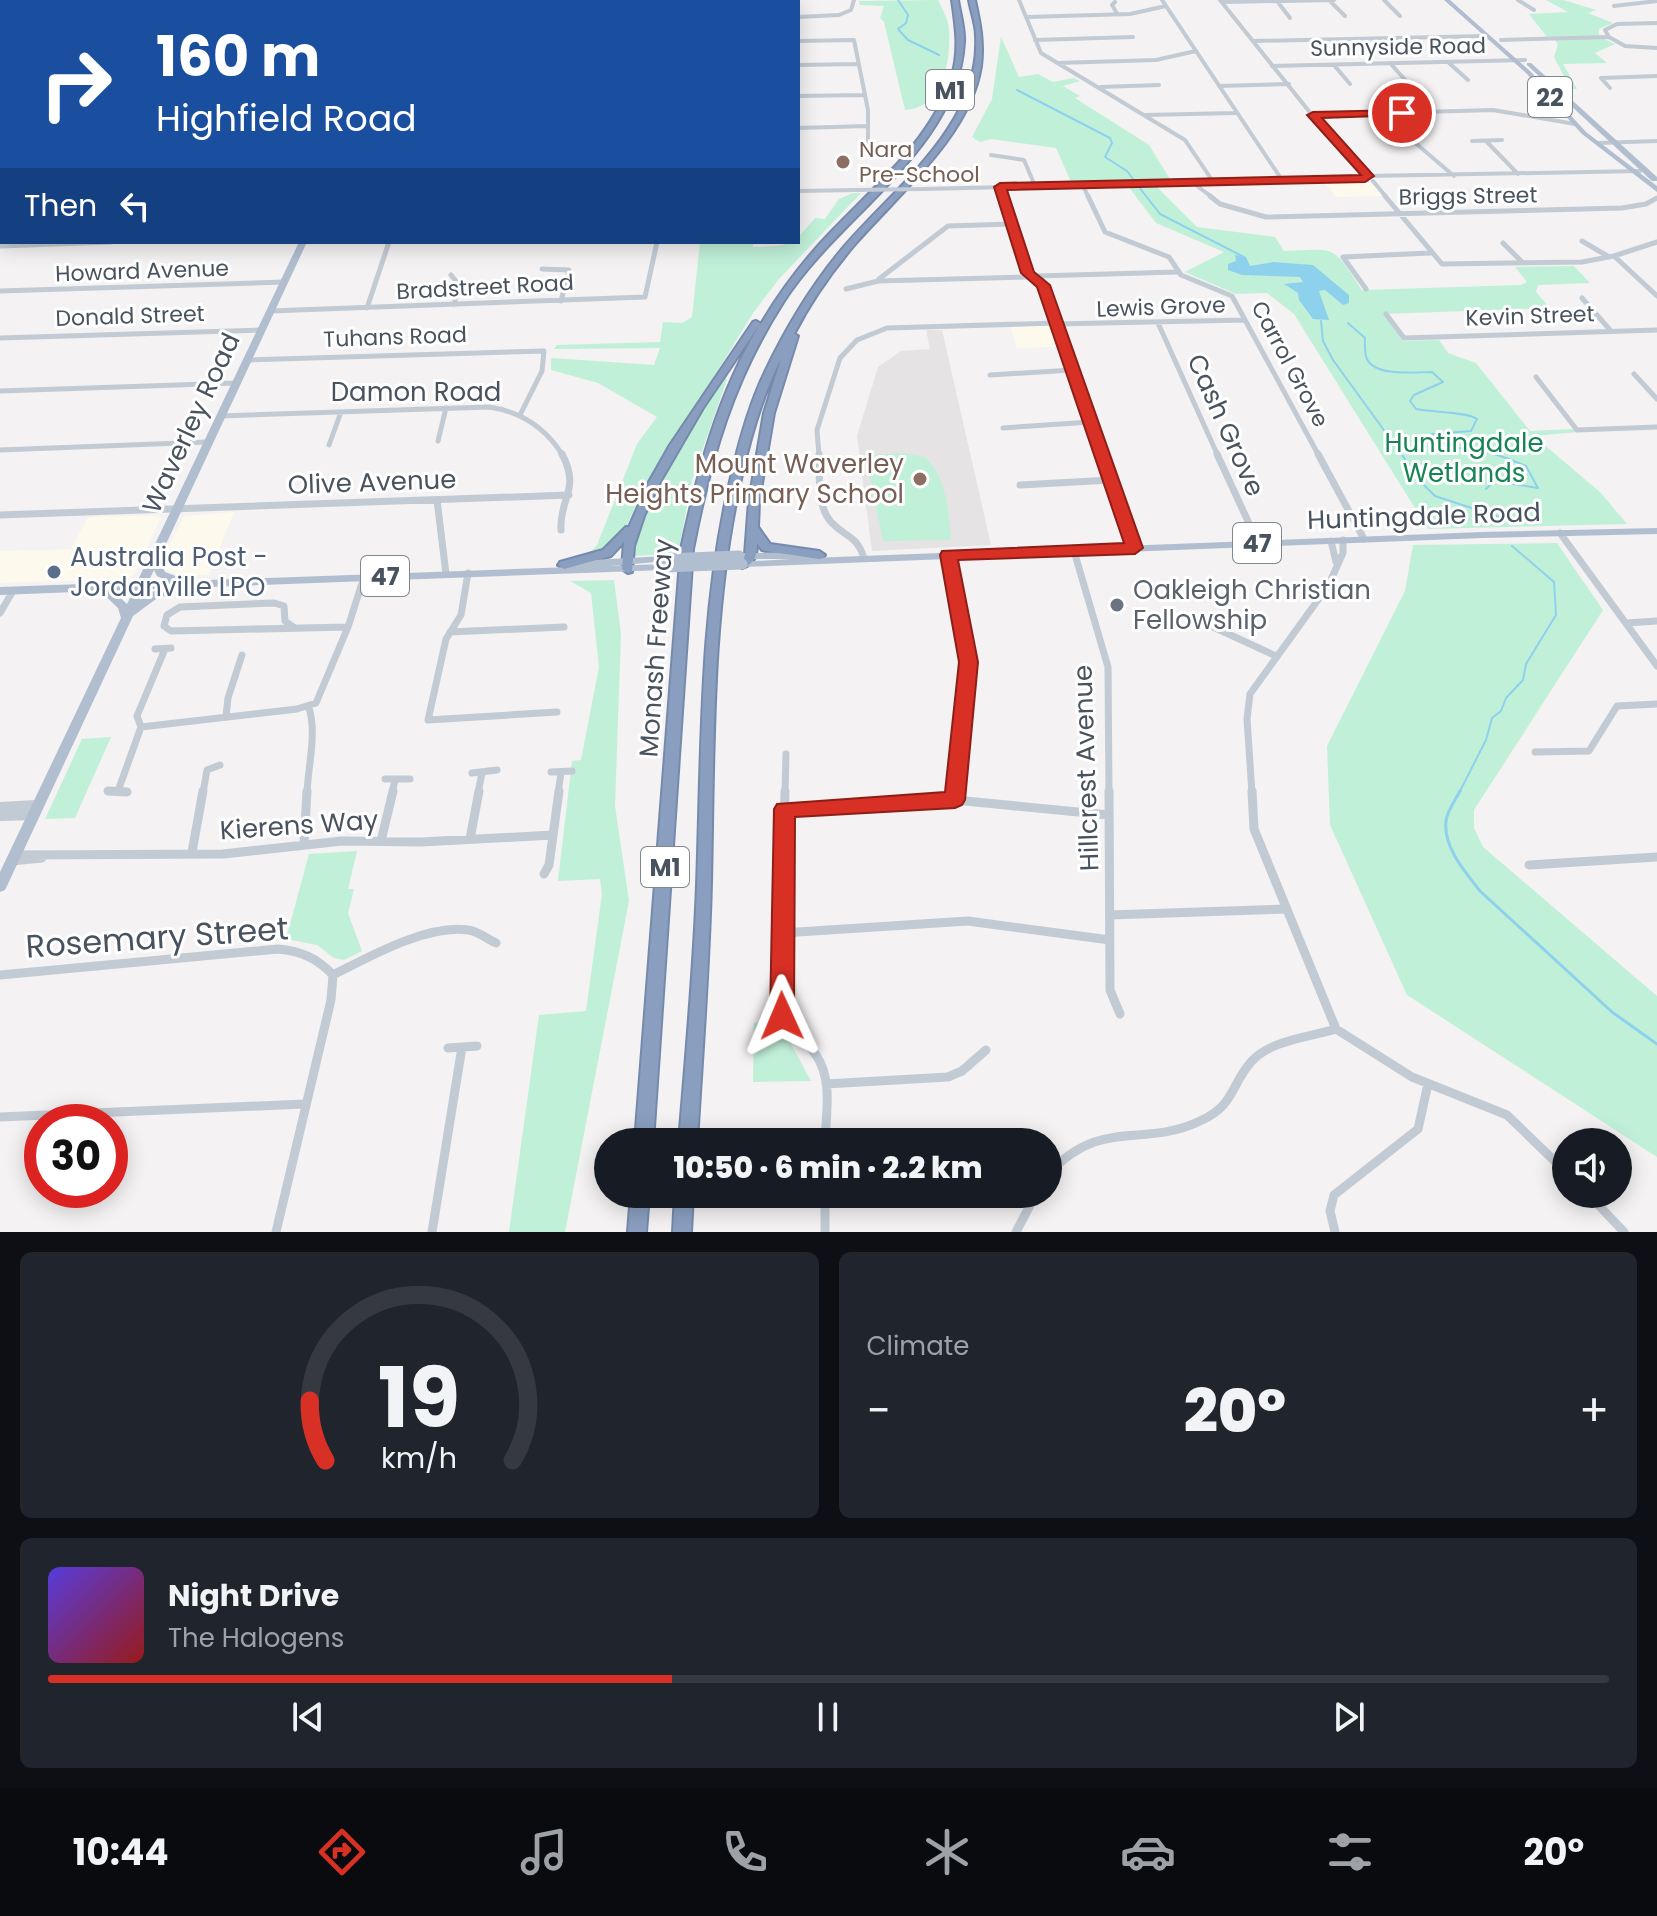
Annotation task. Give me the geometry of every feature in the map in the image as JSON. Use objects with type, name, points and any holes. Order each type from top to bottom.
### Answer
[{"type":"highway","name":"Monash Freeway","points":[[645,1128],[687,549],[707,462],[739,372],[756,338],[808,262],[899,167],[930,128],[949,94],[963,45],[955,0]]},
{"type":"highway","name":"M1","points":[[689,1128],[703,931],[715,626],[727,517],[754,410],[780,347],[833,267],[912,179],[956,123],[978,70],[981,41],[972,0]]},
{"type":"highway","points":[[564,565],[607,553],[634,525],[684,433],[773,301],[808,262]]},
{"type":"highway","points":[[745,559],[769,413],[802,310]]},
{"type":"highway","points":[[627,565],[634,525]]},
{"type":"highway","points":[[752,526],[766,547],[819,555]]},
{"type":"highway","points":[[637,1232],[639,1208]]},
{"type":"highway","points":[[682,1232],[683,1208]]},
{"type":"main road","name":"22","points":[[1447,0],[1515,61],[1575,124],[1635,172],[1656,180]]},
{"type":"main road","name":"22","points":[[1456,0],[1615,143],[1657,190]]},
{"type":"main road","name":"Waverley Road","points":[[0,886],[302,244]]},
{"type":"main road","name":"Huntingdale Road","points":[[745,559],[860,558],[1657,531]]},
{"type":"main road","name":"Huntingdale Road","points":[[6,591],[521,571],[819,555],[860,558]]},
{"type":"main road","points":[[153,558],[161,574],[185,584]]},
{"type":"main road","name":"Huntingdale Road","points":[[521,571],[564,565],[627,565]]},
{"type":"main road","points":[[102,587],[123,606],[126,617],[152,596],[185,584]]},
{"type":"street","points":[[800,17],[839,15],[851,10],[854,0]]},
{"type":"street","points":[[1019,0],[1041,53],[1188,143],[1212,180]]},
{"type":"street","points":[[1162,0],[1282,180]]},
{"type":"street","points":[[1221,1],[1332,0],[1345,16]]},
{"type":"street","points":[[1384,0],[1400,16]]},
{"type":"street","points":[[1518,0],[1534,10]]},
{"type":"street","points":[[1221,1],[1313,115],[1442,264],[1582,262],[1611,257],[1657,242]]},
{"type":"street","points":[[1277,1],[1290,18]]},
{"type":"street","points":[[1614,6],[1657,1]]},
{"type":"street","points":[[1115,2],[1112,5],[1118,15]]},
{"type":"street","points":[[1027,17],[1118,15],[1166,6]]},
{"type":"street","points":[[1070,7],[1075,16]]},
{"type":"street","points":[[1657,23],[1613,25],[1605,30],[1609,37],[1625,46],[1657,48]]},
{"type":"street","points":[[1253,41],[1487,36]]},
{"type":"street","points":[[1035,40],[1133,37]]},
{"type":"street","points":[[1501,40],[1609,37]]},
{"type":"street","points":[[800,41],[854,40],[868,126],[865,150]]},
{"type":"street","points":[[1055,63],[1156,60],[1196,51]]},
{"type":"street","name":"Sunnyside Road","points":[[1272,66],[1525,60]]},
{"type":"street","points":[[1448,62],[1468,80]]},
{"type":"street","points":[[1390,63],[1407,82]]},
{"type":"street","points":[[800,65],[858,64]]},
{"type":"street","points":[[1334,65],[1350,84]]},
{"type":"street","points":[[1610,88],[1601,78],[1657,76]]},
{"type":"street","points":[[1219,86],[1289,84]]},
{"type":"street","points":[[1098,87],[1159,85]]},
{"type":"street","points":[[800,96],[864,95]]},
{"type":"street","points":[[1313,115],[1493,110],[1575,124]]},
{"type":"street","points":[[1144,115],[1236,113]]},
{"type":"street","points":[[800,128],[868,126]]},
{"type":"street","points":[[1406,135],[1454,176]]},
{"type":"street","points":[[1472,141],[1502,140]]},
{"type":"street","points":[[1598,143],[1657,141]]},
{"type":"street","points":[[1487,142],[1518,174]]},
{"type":"street","points":[[991,155],[1024,160],[1035,186]]},
{"type":"street","points":[[800,191],[1635,172]]},
{"type":"street","name":"Briggs Street","points":[[1192,182],[1220,204],[1266,217],[1622,208],[1646,204],[1657,198]]},
{"type":"street","name":"Carrol Grove","points":[[1083,186],[1105,232],[1169,257],[1177,272],[1230,293],[1364,539]]},
{"type":"street","points":[[1000,187],[1027,268],[1043,285],[1135,548]]},
{"type":"street","points":[[878,281],[948,226],[1011,224]]},
{"type":"street","points":[[1582,241],[1611,257],[1657,296]]},
{"type":"street","points":[[1503,243],[1523,263]]},
{"type":"street","points":[[0,246],[54,244]]},
{"type":"street","points":[[367,308],[390,244]]},
{"type":"street","name":"Bradstreet Road","points":[[270,311],[645,297],[657,244]]},
{"type":"street","points":[[1366,289],[1343,257],[1430,253]]},
{"type":"street","points":[[542,269],[569,270],[561,301]]},
{"type":"street","points":[[846,289],[878,281],[1177,272]]},
{"type":"street","points":[[451,275],[459,285],[454,305]]},
{"type":"street","name":"Howard Avenue","points":[[0,291],[284,282]]},
{"type":"street","points":[[1582,298],[1611,331]]},
{"type":"street","name":"Kevin Street","points":[[1386,314],[1404,338],[1657,330]]},
{"type":"street","name":"Lewis Grove","points":[[860,558],[859,542],[827,517],[822,501],[817,430],[843,353],[862,337],[887,328],[1245,320]]},
{"type":"street","name":"Cash Grove","points":[[1158,323],[1258,543]]},
{"type":"street","name":"Donald Street","points":[[0,338],[261,330]]},
{"type":"street","name":"Tuhans Road","points":[[247,360],[544,351],[542,371],[521,413]]},
{"type":"street","points":[[990,375],[1072,370]]},
{"type":"street","points":[[1634,374],[1657,399]]},
{"type":"street","points":[[1536,377],[1577,430],[1657,427]]},
{"type":"street","points":[[0,391],[236,383]]},
{"type":"street","name":"Damon Road","points":[[220,416],[489,407],[521,413],[565,452],[571,486],[560,519],[561,530]]},
{"type":"street","points":[[438,441],[446,408]]},
{"type":"street","points":[[329,445],[341,412]]},
{"type":"street","points":[[1003,428],[1091,422]]},
{"type":"street","points":[[0,450],[207,442]]},
{"type":"street","points":[[1020,485],[1111,480]]},
{"type":"street","name":"Olive Avenue","points":[[0,515],[569,495]]},
{"type":"street","points":[[437,500],[446,574]]},
{"type":"street","points":[[1560,533],[1657,666]]},
{"type":"street","points":[[1337,540],[1343,553],[1328,586],[1250,694],[1247,719],[1254,829],[1336,1029],[1399,1070],[1513,1119],[1552,1158]]},
{"type":"street","name":"Hillcrest Avenue","points":[[1074,551],[1108,667],[1110,990],[1120,1014]]},
{"type":"street","points":[[948,555],[968,662],[955,800]]},
{"type":"street","points":[[468,573],[461,615],[446,639],[428,720],[557,712]]},
{"type":"street","points":[[141,727],[192,724],[226,716],[309,708],[321,697],[364,577]]},
{"type":"street","points":[[0,613],[6,591]]},
{"type":"street","points":[[295,628],[284,619],[284,606],[274,603],[180,607],[167,615],[164,626],[171,631],[231,626],[295,628],[348,627]]},
{"type":"street","points":[[1626,623],[1657,621]]},
{"type":"street","points":[[1211,626],[1276,656]]},
{"type":"street","points":[[450,632],[564,627]]},
{"type":"street","points":[[117,792],[141,727],[137,716],[168,648],[155,649]]},
{"type":"street","points":[[226,716],[228,698],[242,655]]},
{"type":"street","points":[[1535,752],[1589,751],[1617,706],[1657,704]]},
{"type":"street","points":[[304,844],[309,748],[314,724],[309,708]]},
{"type":"street","points":[[786,754],[782,1016],[822,1066],[826,1084],[825,1128]]},
{"type":"street","points":[[192,852],[207,770],[220,765]]},
{"type":"street","points":[[470,839],[477,773],[497,770]]},
{"type":"street","points":[[544,874],[549,865],[553,835],[556,773],[572,771]]},
{"type":"street","points":[[381,841],[390,780],[410,779]]},
{"type":"street","points":[[784,809],[955,800],[1109,815]]},
{"type":"street","points":[[0,808],[36,810]]},
{"type":"street","points":[[0,815],[36,810]]},
{"type":"street","name":"Kierens Way","points":[[13,858],[192,852],[223,854],[304,844],[553,835]]},
{"type":"street","points":[[1529,865],[1657,857]]},
{"type":"street","points":[[1110,915],[1286,909]]},
{"type":"street","points":[[782,933],[968,921],[1110,940]]},
{"type":"street","points":[[276,1232],[331,1000],[333,975],[409,941],[436,933],[468,930],[496,943]]},
{"type":"street","name":"Rosemary Street","points":[[0,975],[278,949],[303,951],[321,960],[333,975]]},
{"type":"street","points":[[1062,1158],[1075,1147],[1099,1138],[1170,1130],[1205,1119],[1235,1093],[1253,1060],[1267,1052],[1336,1029]]},
{"type":"street","points":[[448,1048],[477,1046]]},
{"type":"street","points":[[432,1232],[462,1047]]},
{"type":"street","points":[[826,1084],[948,1077],[962,1071],[986,1050]]},
{"type":"street","points":[[1335,1232],[1330,1211],[1334,1195],[1418,1129],[1428,1084]]},
{"type":"street","points":[[0,1117],[305,1104]]},
{"type":"street","points":[[825,1208],[825,1232]]},
{"type":"street","points":[[1016,1232],[1029,1208]]},
{"type":"street","points":[[1600,1208],[1618,1230]]},
{"type":"shaded area","points":[[1362,181],[1373,184],[1383,196],[1336,197],[1324,182]]},
{"type":"shaded area","points":[[1052,324],[1060,347],[1017,348],[1010,325]]},
{"type":"shaded area","name":"Mount Waverley Heights Primary School","points":[[926,330],[942,330],[991,545],[872,551],[857,436],[878,367],[901,351],[930,349]]},
{"type":"shaded area","points":[[234,512],[209,575],[180,576],[166,570],[165,552],[184,516]]},
{"type":"shaded area","points":[[88,517],[161,517],[134,575],[125,579],[0,583],[0,551],[71,549]]},
{"type":"green space","points":[[938,0],[949,26],[946,68],[936,92],[928,101],[905,110],[884,22],[880,18],[884,6],[860,5],[859,1]]},
{"type":"green space","points":[[1546,0],[1563,0],[1596,10],[1588,13],[1613,23],[1599,29],[1599,36],[1547,37],[1529,14],[1568,12]]},
{"type":"green space","points":[[1001,37],[1019,77],[1038,74],[1053,82],[1074,78],[1080,81],[1063,86],[1080,96],[1075,98],[1149,145],[1170,179],[1071,182],[1056,148],[991,139],[980,142],[972,137],[992,99]]},
{"type":"green space","points":[[1602,38],[1615,44],[1595,53],[1607,63],[1563,64],[1577,89],[1562,89],[1554,81],[1566,80],[1554,57],[1558,44],[1554,39]]},
{"type":"green space","name":"Huntingdale Wetlands","points":[[1128,186],[1156,186],[1197,227],[1275,237],[1284,251],[1332,252],[1362,290],[1521,285],[1527,282],[1515,267],[1574,266],[1590,283],[1538,285],[1536,292],[1550,308],[1384,314],[1403,341],[1439,340],[1448,353],[1476,363],[1530,431],[1573,429],[1578,432],[1534,436],[1601,493],[1627,524],[1428,529],[1294,314],[1267,293],[1236,294],[1185,272],[1224,252],[1156,223]]},
{"type":"green space","points":[[861,193],[779,279],[753,313],[639,499],[620,540],[609,550],[589,554],[597,545],[637,444],[657,417],[598,383],[551,370],[551,358],[654,365],[660,348],[554,349],[557,345],[660,342],[663,322],[682,323],[692,317],[700,244],[753,244],[753,247],[800,244],[800,235],[815,218],[825,219],[839,199]]},
{"type":"green space","points":[[724,378],[727,379],[692,480],[678,554],[631,556],[643,514],[654,490]]},
{"type":"green space","points":[[903,453],[925,457],[938,475],[946,496],[951,540],[883,541],[867,463],[871,455]]},
{"type":"green space","points":[[1557,543],[1603,610],[1474,810],[1474,828],[1483,847],[1657,996],[1657,1157],[1632,1141],[1632,1128],[1612,1128],[1407,995],[1330,825],[1327,746],[1405,591],[1413,545]]},
{"type":"green space","points":[[614,580],[621,634],[615,806],[629,901],[565,1232],[509,1232],[539,1015],[586,1011],[602,894],[600,879],[558,881],[572,761],[581,760],[599,667],[591,593],[570,581]]},
{"type":"green space","points":[[111,737],[75,818],[45,819],[82,739]]},
{"type":"green space","points":[[357,851],[348,889],[354,889],[348,913],[362,951],[344,960],[334,958],[317,945],[286,939],[309,854]]},
{"type":"green space","points":[[778,1020],[811,1081],[753,1082],[754,1023]]},
{"type":"water","points":[[1235,255],[1246,257],[1250,266],[1273,262],[1313,265],[1349,295],[1349,303],[1343,305],[1325,290],[1319,291],[1329,320],[1313,319],[1299,300],[1298,293],[1284,284],[1303,282],[1300,277],[1242,275],[1228,270],[1228,264],[1236,261]]},
{"type":"waterway","points":[[898,0],[908,15],[906,23],[898,29],[908,40],[939,55]]},
{"type":"waterway","points":[[1017,90],[1110,138],[1112,143],[1105,157],[1127,171],[1133,179]]},
{"type":"waterway","points":[[1139,187],[1160,214],[1244,257]]},
{"type":"waterway","points":[[1321,321],[1323,341],[1333,360],[1423,484],[1435,496],[1499,517]]},
{"type":"waterway","points":[[1348,323],[1365,338],[1365,354],[1371,365],[1387,371],[1432,372],[1443,382],[1414,395],[1410,401],[1416,409],[1477,419],[1471,431],[1432,434],[1453,447],[1494,454],[1526,466],[1538,488],[1494,481],[1486,489]]},
{"type":"waterway","points":[[1459,793],[1486,740],[1492,718],[1501,711],[1506,698],[1523,680],[1526,664],[1556,615],[1554,582],[1512,546]]},
{"type":"waterway","points":[[1460,791],[1448,813],[1446,831],[1451,850],[1468,876],[1480,891],[1612,1012],[1657,1044]]},
{"type":"place","name":"Nara Pre-School","points":[[843,162]]},
{"type":"place","name":"Mount Waverley Heights Primary School","points":[[920,479]]},
{"type":"place","name":"Australia Post - Jordanville LPO","points":[[54,572]]},
{"type":"place","name":"Oakleigh Christian Fellowship","points":[[1117,605]]},
{"type":"route","points":[[782,1016],[784,809],[955,800],[968,662],[948,555],[1135,548],[1043,285],[1027,271],[1000,187],[1365,178],[1368,176],[1313,115],[1402,113]]}]
